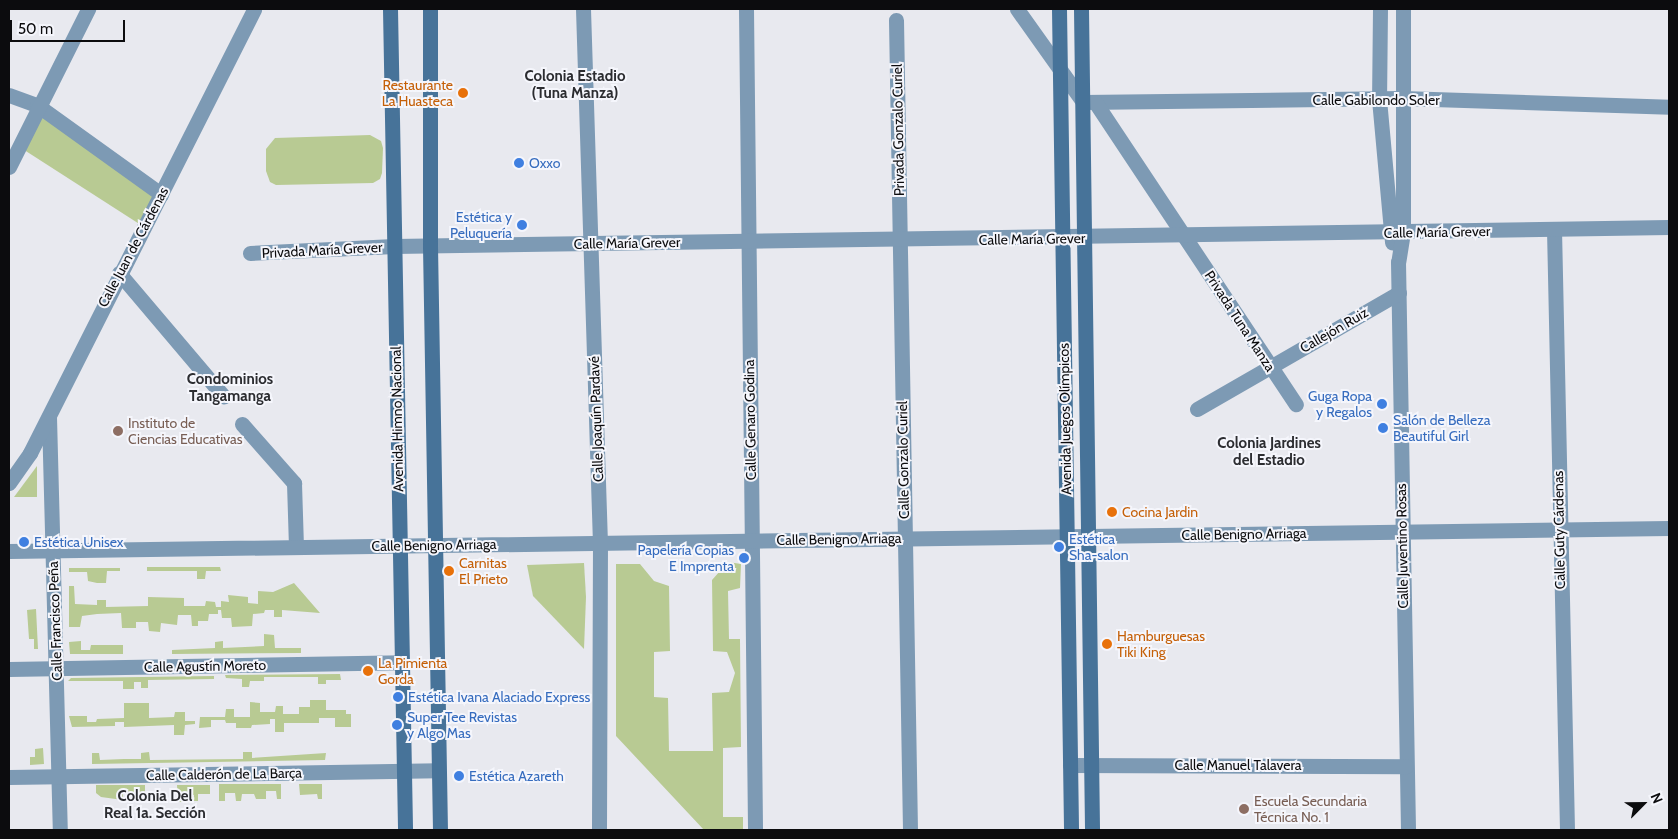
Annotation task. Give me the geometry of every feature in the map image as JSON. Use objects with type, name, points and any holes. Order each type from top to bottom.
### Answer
[{"type":"street","points":[[9,167],[37,105],[88,9]]},
{"type":"street","name":"Calle Juan de Cárdenas","points":[[9,483],[25,462],[254,9]]},
{"type":"street","name":"Avenida Himno Nacional","points":[[390,9],[405,830]]},
{"type":"street","points":[[430,9],[430,246],[440,830]]},
{"type":"street","name":"Calle Joaquín Pardavé","points":[[584,9],[589,244],[600,542],[599,830]]},
{"type":"street","name":"Calle Genaro Godina","points":[[746,9],[755,830]]},
{"type":"street","name":"Privada Tuna Manza","points":[[1017,9],[1060,68],[1089,102],[1185,236],[1296,404]]},
{"type":"street","name":"Avenida Juegos Olímpicos","points":[[1059,9],[1071,830]]},
{"type":"street","name":"Avenida Juegos Olímpicos","points":[[1081,9],[1089,102],[1085,238],[1092,830]]},
{"type":"street","name":"Calle Juventino Rosas","points":[[1380,9],[1379,99],[1397,232]]},
{"type":"street","name":"Calle Juventino Rosas","points":[[1403,9],[1397,232],[1408,830]]},
{"type":"street","name":"Privada Gonzalo Curiel","points":[[896,20],[899,240]]},
{"type":"street","points":[[9,95],[37,105],[161,194]]},
{"type":"street","name":"Calle Gabilondo Soler","points":[[1089,102],[1402,98],[1669,107]]},
{"type":"street","name":"Calle María Grever","points":[[394,246],[1085,238],[1669,227]]},
{"type":"street","name":"Calle Guty Cárdenas","points":[[1554,230],[1558,529],[1567,830]]},
{"type":"street","name":"Calle Gonzalo Curiel","points":[[899,240],[910,830]]},
{"type":"street","name":"Privada María Grever","points":[[250,253],[394,246]]},
{"type":"street","points":[[119,273],[224,397]]},
{"type":"street","name":"Callejón Ruiz","points":[[1197,409],[1399,293]]},
{"type":"street","name":"Calle Francisco Peña","points":[[49,413],[60,830]]},
{"type":"street","points":[[242,424],[294,483],[296,546]]},
{"type":"street","name":"Calle Benigno Arriaga","points":[[9,551],[1669,528]]},
{"type":"street","name":"Calle Agustín Moreto","points":[[9,669],[402,662]]},
{"type":"street","name":"Calle Manuel Talavera","points":[[1070,765],[1406,766]]},
{"type":"street","name":"Calle Calderón de La Barça","points":[[9,777],[438,770]]},
{"type":"green space","points":[[37,105],[161,194],[144,227],[18,146]]},
{"type":"green space","points":[[370,135],[381,141],[383,148],[382,173],[380,179],[373,183],[276,185],[270,182],[266,171],[266,149],[275,138]]},
{"type":"green space","points":[[37,466],[37,497],[14,497]]},
{"type":"green space","points":[[728,562],[741,564],[740,588],[728,591],[729,639],[740,639],[741,747],[723,748],[723,817],[743,817],[743,830],[704,830],[616,736],[616,564],[640,564],[654,581],[669,586],[670,651],[654,652],[654,697],[668,698],[669,751],[713,751],[712,693],[729,692],[735,673],[727,652],[713,651],[712,580]]},
{"type":"green space","points":[[584,563],[586,597],[584,649],[533,596],[527,565]]},
{"type":"green space","points":[[147,567],[220,567],[221,571],[206,571],[205,579],[197,579],[197,571],[147,571]]},
{"type":"green space","points":[[69,568],[120,568],[120,571],[107,571],[106,583],[97,583],[88,581],[87,572],[69,572]]},
{"type":"green space","points":[[294,583],[320,613],[282,610],[282,617],[274,617],[274,610],[265,610],[264,613],[253,614],[252,626],[232,627],[231,618],[222,618],[221,610],[218,610],[218,614],[209,614],[208,621],[198,621],[198,626],[192,626],[191,615],[178,615],[177,625],[161,623],[160,632],[149,631],[148,622],[136,622],[136,628],[122,628],[121,613],[97,614],[82,616],[80,627],[69,627],[69,586],[74,586],[75,604],[97,605],[97,600],[106,600],[106,607],[148,606],[148,597],[184,598],[184,606],[205,606],[206,601],[215,602],[216,607],[221,607],[221,601],[229,602],[228,595],[248,597],[248,603],[258,604],[258,591],[273,592]]},
{"type":"green space","points":[[36,609],[38,649],[34,649],[34,639],[29,639],[27,610]]},
{"type":"green space","points":[[264,634],[274,635],[275,648],[301,648],[301,653],[172,654],[172,650],[215,648],[215,642],[223,641],[223,648],[264,646]]},
{"type":"green space","points":[[81,641],[81,650],[90,650],[91,645],[123,645],[123,654],[70,654],[69,642]]},
{"type":"green space","points":[[340,674],[341,680],[326,680],[326,684],[318,684],[318,677],[264,677],[264,681],[250,681],[249,687],[242,687],[242,679],[226,678],[225,675]]},
{"type":"green space","points":[[214,676],[214,679],[148,680],[148,688],[141,688],[141,682],[134,682],[134,689],[123,689],[123,681],[68,681],[71,678]]},
{"type":"green space","points":[[310,700],[326,700],[326,710],[346,710],[346,714],[351,714],[351,727],[335,727],[335,718],[319,718],[319,723],[284,723],[284,732],[275,732],[275,719],[270,719],[270,724],[252,725],[251,728],[236,728],[236,723],[226,723],[225,720],[211,720],[211,727],[199,728],[200,717],[225,717],[226,709],[234,709],[234,717],[250,717],[250,702],[260,703],[260,712],[275,712],[276,706],[283,706],[283,714],[299,714],[299,707],[310,707]]},
{"type":"green space","points":[[124,703],[149,703],[149,718],[174,717],[175,712],[185,712],[185,721],[195,721],[195,724],[185,725],[184,735],[174,735],[174,725],[124,727],[124,722],[115,722],[115,726],[72,727],[69,716],[87,716],[87,722],[96,722],[97,719],[124,718]]},
{"type":"green space","points":[[43,748],[44,764],[30,765],[30,757],[35,757],[35,749]]},
{"type":"green space","points":[[149,752],[150,760],[243,759],[243,752],[252,752],[252,758],[326,753],[325,760],[92,764],[92,753],[99,753],[100,760],[141,759],[141,753]]},
{"type":"green space","points":[[219,784],[281,784],[281,799],[277,799],[276,791],[266,791],[266,799],[256,799],[254,794],[242,794],[241,801],[236,801],[235,793],[225,793],[225,801],[219,801]]},
{"type":"green space","points":[[299,784],[322,784],[322,799],[318,799],[317,794],[300,795]]},
{"type":"green space","points":[[96,785],[145,785],[145,798],[132,798],[131,792],[123,792],[123,800],[101,797],[96,793]]},
{"type":"green space","points":[[177,785],[210,785],[210,794],[198,794],[198,801],[194,801],[194,795],[183,795],[182,802],[178,802]]},
{"type":"place","name":"Restaurante La Huasteca","points":[[463,93]]},
{"type":"place","name":"Oxxo","points":[[519,163]]},
{"type":"place","name":"Estética y Peluquería","points":[[522,225]]},
{"type":"place","name":"Guga Ropa y Regalos","points":[[1382,404]]},
{"type":"place","name":"Salón de Belleza Beautiful Girl","points":[[1383,428]]},
{"type":"place","name":"Instituto de Ciencias Educativas","points":[[118,431]]},
{"type":"place","name":"Cocina Jardin","points":[[1112,512]]},
{"type":"place","name":"Estética Unisex","points":[[24,542]]},
{"type":"place","name":"Estética Sha-salon","points":[[1059,547]]},
{"type":"place","name":"Papelería Copias E Imprenta","points":[[744,558]]},
{"type":"place","name":"Carnitas El Prieto","points":[[449,571]]},
{"type":"place","name":"Hamburguesas Tiki King","points":[[1107,644]]},
{"type":"place","name":"La Pimienta Gorda","points":[[368,671]]},
{"type":"place","name":"Estética Ivana Alaciado Express","points":[[398,697]]},
{"type":"place","name":"Super Tee Revistas y Algo Mas","points":[[397,725]]},
{"type":"place","name":"Estética Azareth","points":[[459,776]]},
{"type":"place","name":"Escuela Secundaria Técnica No. 1","points":[[1244,809]]},
{"type":"district","name":"Colonia Estadio (Tuna Manza)","points":[[575,84]]},
{"type":"district","name":"Condominios Tangamanga","points":[[230,388]]},
{"type":"district","name":"Colonia Jardines del Estadio","points":[[1269,452]]},
{"type":"district","name":"Colonia Del Real 1a. Sección","points":[[155,804]]}]
